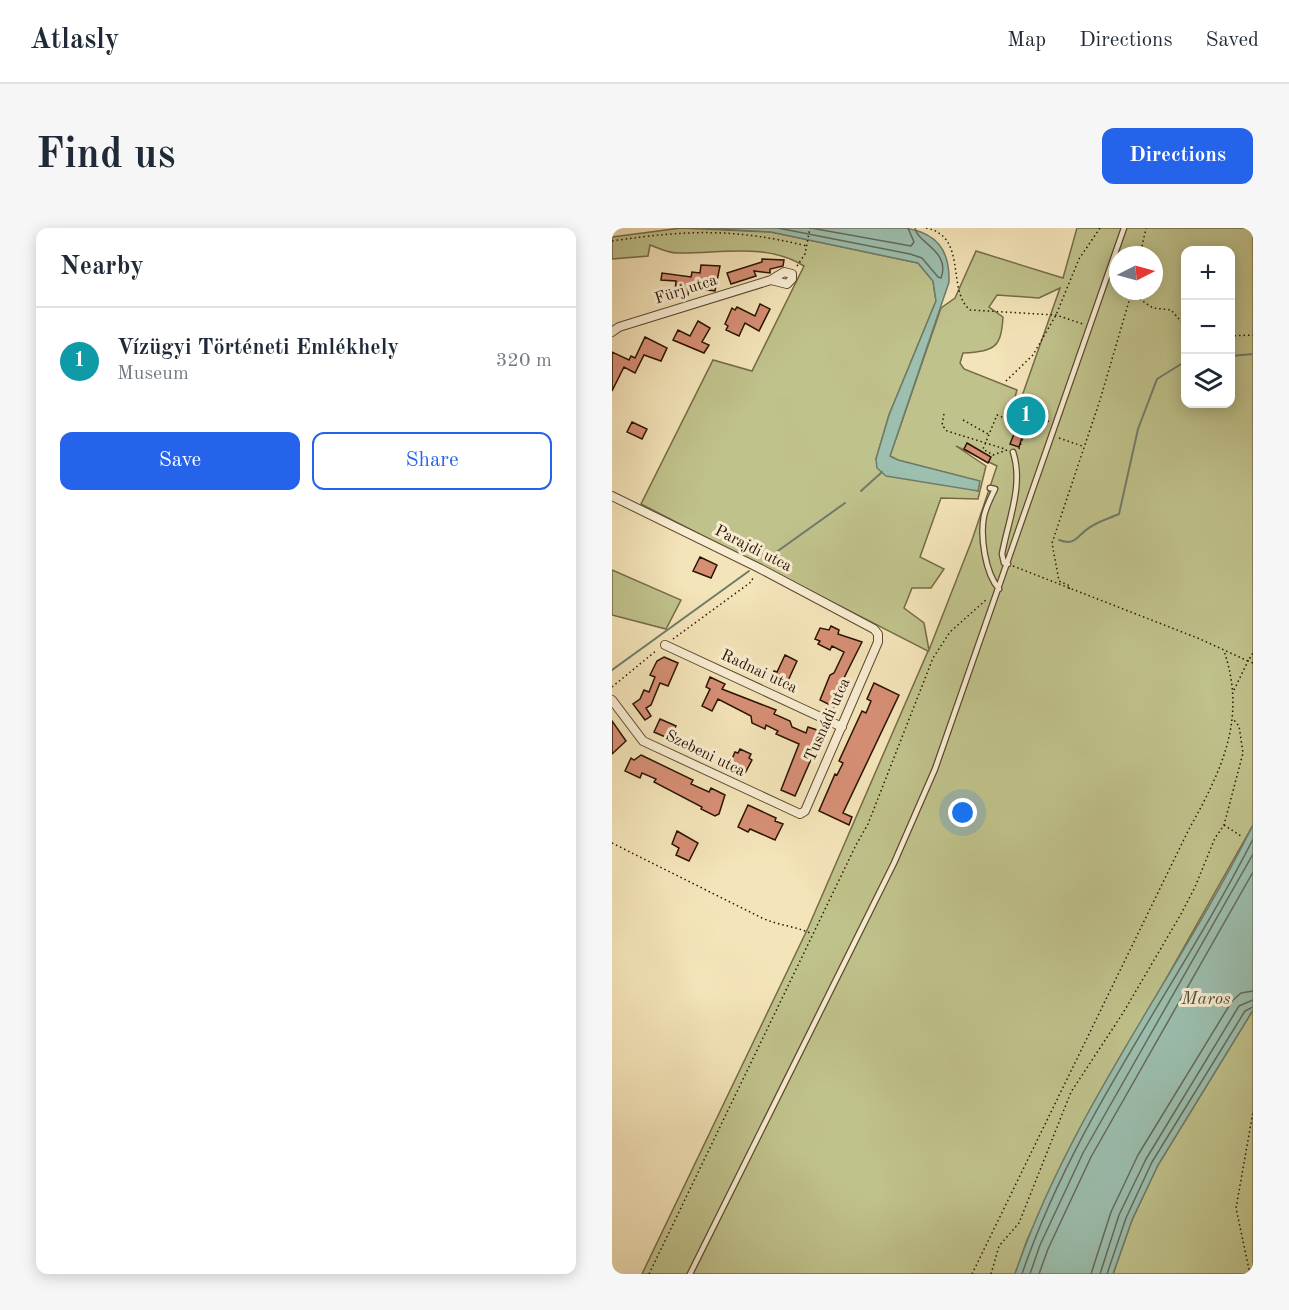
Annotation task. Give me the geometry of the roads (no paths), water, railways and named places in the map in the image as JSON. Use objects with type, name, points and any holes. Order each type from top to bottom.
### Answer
[{"type":"street","name":"Fürj utca","points":[[612,332],[619,327],[771,280],[789,272]]},
{"type":"street","name":"Parajdi utca","points":[[612,496],[759,568],[873,629],[878,634]]},
{"type":"street","name":"Tusnádi utca","points":[[800,814],[805,811],[842,727],[878,642],[878,634]]},
{"type":"street","name":"Radnai utca","points":[[665,645],[842,727]]},
{"type":"street","name":"Szebeni utca","points":[[612,700],[643,741],[795,814],[800,814]]},
{"type":"lane","points":[[690,1274],[913,823],[935,769],[1008,564],[1124,228]]},
{"type":"lane","points":[[1008,564],[1004,562],[1002,554],[1016,486],[1018,466],[1013,453]]},
{"type":"lane","points":[[990,488],[994,489],[984,515],[985,543],[991,576],[999,589]]},
{"type":"water","points":[[697,228],[905,228],[925,234],[939,244],[947,260],[949,282],[890,456],[980,481],[978,491],[886,476],[877,468],[876,459],[889,415],[936,301],[933,281],[918,263],[771,232]]},
{"type":"water","name":"Maros","points":[[1253,825],[1253,1010],[1158,1165],[1132,1220],[1113,1274],[1015,1274],[1038,1215],[1094,1101],[1223,881]]},
{"type":"waterway","points":[[1235,356],[1253,354]]},
{"type":"waterway","points":[[1059,540],[1070,542],[1092,526],[1119,514],[1138,429],[1157,379],[1181,364]]},
{"type":"waterway","points":[[861,491],[882,472]]},
{"type":"waterway","points":[[768,558],[845,503]]},
{"type":"waterway","points":[[612,670],[749,571]]},
{"type":"place","name":"Vízügyi Történeti Emlékhely","points":[[1026,416]]}]
